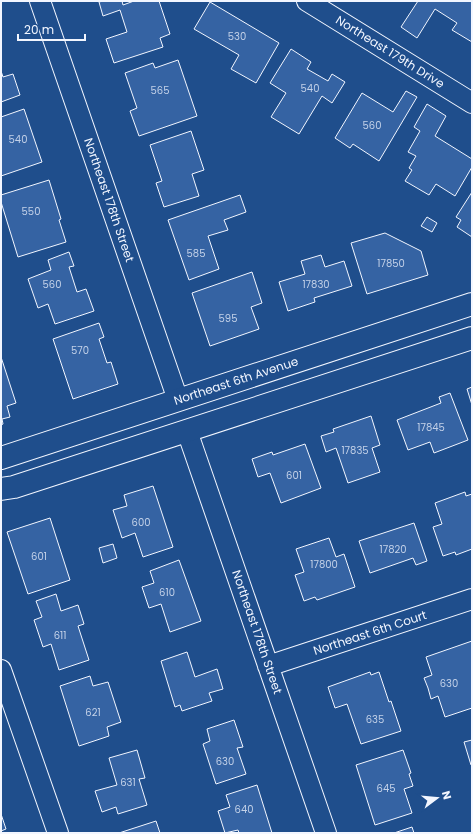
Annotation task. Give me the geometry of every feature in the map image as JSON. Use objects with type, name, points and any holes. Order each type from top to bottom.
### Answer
[{"type":"main road","name":"Northeast 6th Avenue","points":[[1,458],[472,304]]},
{"type":"main road","points":[[1,488],[14,487],[472,338]]},
{"type":"street","name":"Northeast 178th Street","points":[[40,1],[178,400]]},
{"type":"street","name":"Northeast 179th Drive","points":[[307,1],[472,103]]},
{"type":"street","name":"Northeast 178th Street","points":[[188,431],[326,833]]},
{"type":"street","name":"Northeast 6th Court","points":[[268,666],[472,600]]},
{"type":"street","points":[[1,670],[58,833]]},
{"type":"building","points":[[122,1],[123,5],[134,1],[159,1],[170,34],[160,38],[163,47],[114,63],[106,39],[127,32],[120,10],[103,16],[99,2]]},
{"type":"building","points":[[418,1],[472,1],[472,42],[452,30],[457,23],[435,9],[417,38],[401,27]]},
{"type":"building","points":[[210,2],[279,43],[256,83],[231,69],[239,55],[194,29]]},
{"type":"building","points":[[291,49],[311,62],[307,69],[328,81],[332,74],[345,82],[332,103],[322,96],[299,134],[271,117],[286,93],[270,83]]},
{"type":"building","points":[[178,60],[197,116],[139,136],[130,111],[137,108],[125,73],[153,63],[155,68]]},
{"type":"building","points":[[1,71],[3,77],[13,74],[20,95],[1,102]]},
{"type":"building","points":[[406,91],[417,97],[379,161],[353,144],[350,148],[335,138],[362,93],[393,112]]},
{"type":"building","points":[[427,104],[446,116],[435,136],[472,159],[472,167],[455,196],[436,184],[429,195],[405,181],[412,170],[409,168],[416,156],[408,152],[420,131],[414,127]]},
{"type":"building","points":[[24,109],[42,162],[1,176],[1,117]]},
{"type":"building","points":[[191,131],[204,170],[192,174],[199,196],[164,207],[156,183],[162,181],[150,145]]},
{"type":"building","points":[[49,180],[61,219],[59,220],[66,242],[18,257],[1,202],[1,195]]},
{"type":"building","points":[[472,192],[472,237],[457,227],[461,220],[456,217]]},
{"type":"building","points":[[240,195],[246,212],[224,220],[228,230],[208,236],[219,269],[189,280],[168,220]]},
{"type":"building","points":[[427,217],[437,223],[432,232],[421,226]]},
{"type":"building","points":[[385,233],[421,251],[428,275],[367,294],[351,243]]},
{"type":"building","points":[[69,252],[74,266],[69,267],[77,292],[86,289],[94,311],[55,324],[48,304],[38,308],[28,279],[51,270],[48,260]]},
{"type":"building","points":[[321,255],[325,267],[344,261],[352,286],[314,298],[315,302],[288,311],[279,282],[305,274],[301,261]]},
{"type":"building","points":[[252,272],[262,303],[251,307],[259,329],[210,346],[192,293]]},
{"type":"building","points":[[99,323],[104,337],[99,339],[107,363],[111,362],[118,384],[73,399],[53,339]]},
{"type":"building","points":[[1,357],[16,403],[7,406],[10,417],[2,419],[3,424],[1,425]]},
{"type":"building","points":[[472,387],[472,405],[467,389]]},
{"type":"building","points":[[450,393],[468,440],[434,453],[430,442],[408,450],[397,420],[441,403],[439,397]]},
{"type":"building","points":[[371,416],[380,445],[372,448],[380,472],[348,483],[336,448],[326,452],[321,436],[334,432],[333,429]]},
{"type":"building","points":[[305,444],[321,488],[281,503],[270,473],[258,477],[252,459],[272,452],[273,455]]},
{"type":"building","points":[[153,486],[173,547],[143,557],[135,533],[122,538],[113,510],[127,506],[124,495]]},
{"type":"building","points":[[465,492],[466,496],[472,494],[472,549],[456,555],[455,552],[443,556],[433,527],[442,524],[435,503]]},
{"type":"building","points":[[50,518],[70,580],[28,594],[7,532]]},
{"type":"building","points":[[414,523],[427,561],[416,565],[413,558],[370,573],[359,541]]},
{"type":"building","points":[[329,538],[336,557],[344,554],[355,587],[317,600],[315,597],[304,601],[295,575],[304,572],[296,549]]},
{"type":"building","points":[[113,544],[117,558],[103,563],[99,548]]},
{"type":"building","points":[[179,560],[201,621],[170,632],[161,604],[149,608],[142,587],[154,583],[150,571]]},
{"type":"building","points":[[56,594],[61,611],[78,605],[84,624],[78,626],[89,660],[59,670],[51,644],[43,647],[34,620],[42,617],[36,601]]},
{"type":"building","points":[[472,641],[472,708],[445,717],[438,696],[431,699],[424,678],[432,675],[426,657]]},
{"type":"building","points":[[187,652],[195,677],[217,669],[223,689],[209,693],[212,701],[182,711],[180,705],[175,707],[161,661]]},
{"type":"building","points":[[370,672],[371,675],[379,672],[401,731],[361,744],[347,704],[335,708],[328,687]]},
{"type":"building","points":[[90,676],[93,686],[108,682],[121,722],[107,727],[109,736],[79,746],[60,686]]},
{"type":"building","points":[[234,720],[243,747],[237,748],[246,774],[216,784],[203,744],[210,741],[207,729]]},
{"type":"building","points":[[472,740],[472,764],[471,765],[464,742]]},
{"type":"building","points":[[137,750],[145,778],[139,779],[147,805],[118,814],[116,807],[102,812],[95,791],[117,785],[109,758]]},
{"type":"building","points":[[403,750],[411,773],[409,774],[413,786],[404,789],[412,813],[375,825],[356,765]]},
{"type":"building","points":[[257,785],[272,833],[239,833],[238,830],[225,833],[218,811],[230,807],[226,795]]},
{"type":"building","points":[[1,814],[6,829],[1,831]]},
{"type":"building","points":[[156,821],[160,833],[119,833]]},
{"type":"building","points":[[412,827],[414,833],[394,833]]}]
